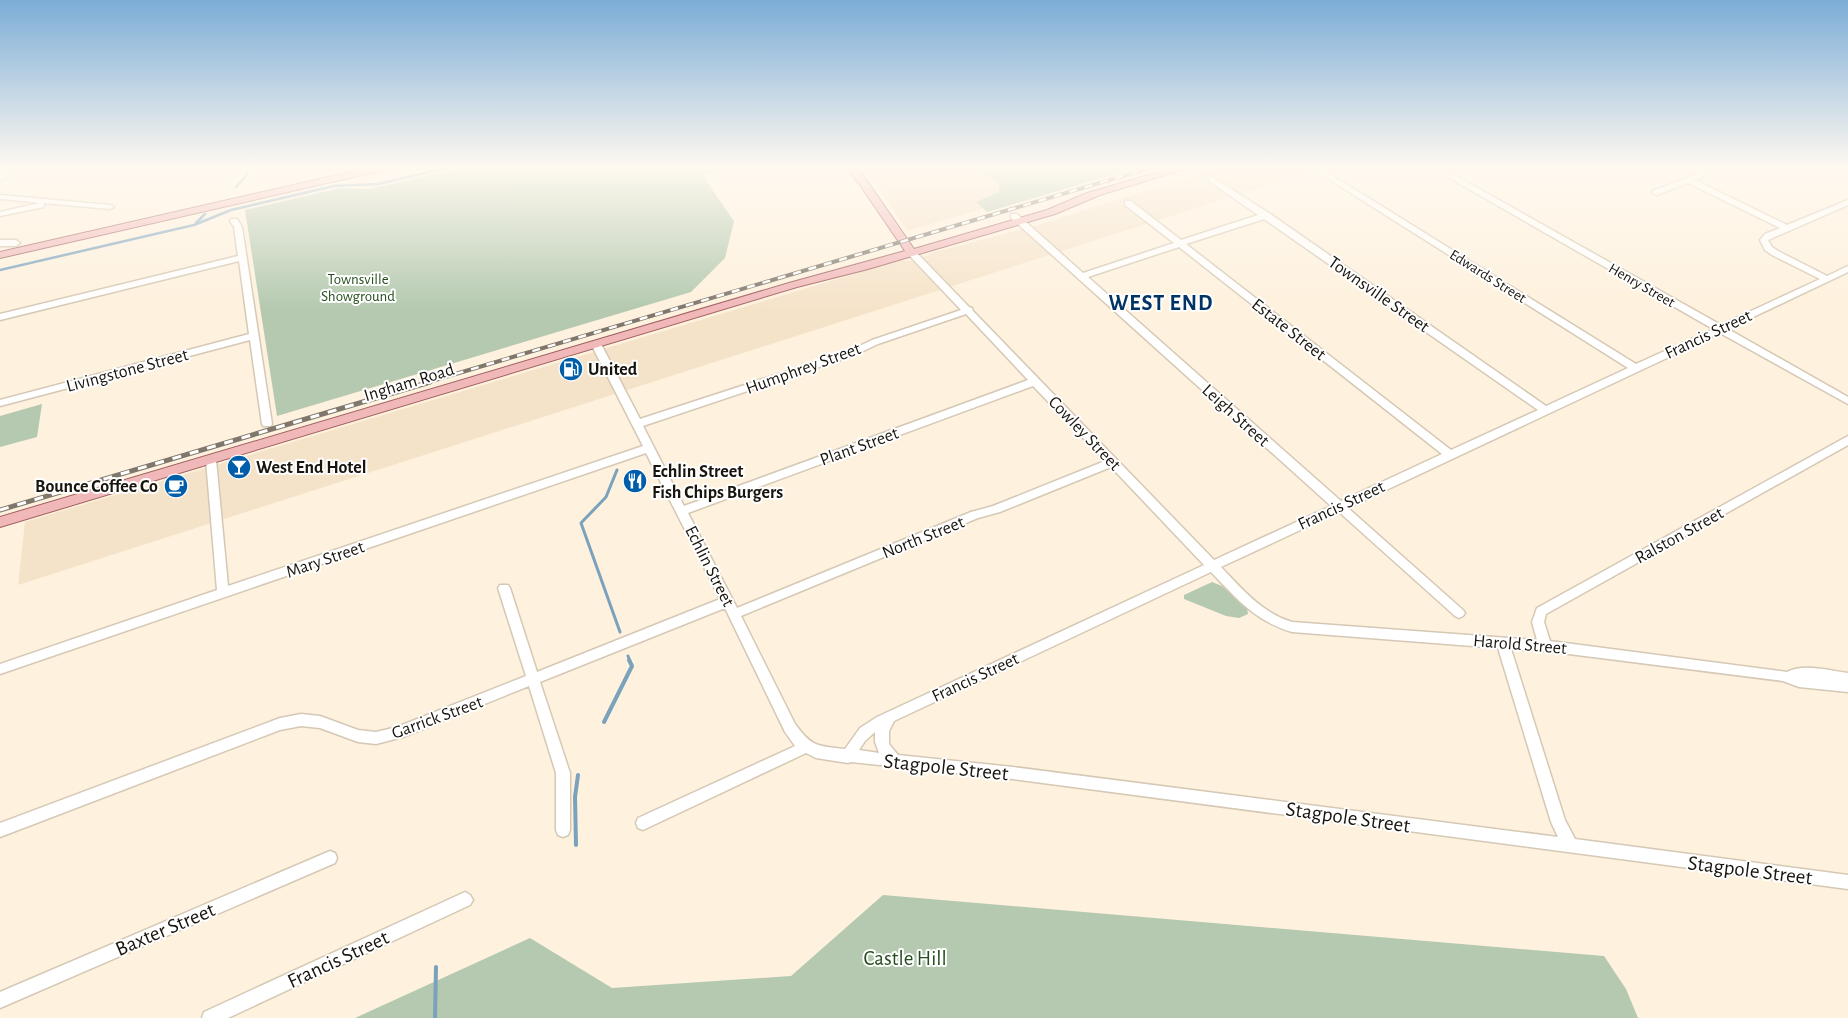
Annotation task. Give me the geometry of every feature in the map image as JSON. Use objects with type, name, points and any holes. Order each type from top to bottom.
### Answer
[{"type":"main road","points":[[0,254],[16,247],[149,216]]},
{"type":"main road","points":[[0,247],[16,247],[161,216]]},
{"type":"main road","points":[[886,216],[909,249]]},
{"type":"main road","name":"Ingham Road","points":[[0,522],[827,275],[864,267],[909,249],[1031,216]]},
{"type":"street","name":"Estate Street","points":[[1144,216],[1450,455]]},
{"type":"street","points":[[1082,276],[1266,216]]},
{"type":"street","name":"Townsville Street","points":[[1266,216],[1546,410]]},
{"type":"street","name":"Edwards Street","points":[[1391,216],[1636,368]]},
{"type":"street","name":"Henry Street","points":[[1520,216],[1848,402]]},
{"type":"street","points":[[1760,216],[1786,228]]},
{"type":"street","points":[[1816,216],[1768,236],[1764,240],[1764,244],[1775,253],[1827,279]]},
{"type":"street","name":"Leigh Street","points":[[1017,219],[1459,613]]},
{"type":"street","points":[[234,221],[238,227],[267,424]]},
{"type":"street","points":[[0,243],[16,247]]},
{"type":"street","name":"Cowley Street","points":[[909,249],[1259,613]]},
{"type":"street","points":[[0,317],[242,258]]},
{"type":"street","name":"Francis Street","points":[[848,757],[859,736],[872,726],[890,717],[1848,269]]},
{"type":"street","name":"Humphrey Street","points":[[637,424],[852,354],[875,342],[969,310]]},
{"type":"street","name":"Livingstone Street","points":[[0,403],[253,336]]},
{"type":"street","name":"Echlin Street","points":[[596,344],[728,602],[795,738],[806,747],[825,755],[848,757]]},
{"type":"street","name":"Plant Street","points":[[682,511],[1036,381]]},
{"type":"street","name":"Ralston Street","points":[[1545,646],[1538,622],[1541,611],[1848,440]]},
{"type":"street","name":"Mary Street","points":[[0,669],[650,448]]},
{"type":"street","points":[[211,460],[223,594]]},
{"type":"street","name":"North Street","points":[[734,614],[975,515],[996,509],[1113,462]]},
{"type":"street","points":[[504,588],[563,773],[563,830]]},
{"type":"street","name":"Garrick Street","points":[[0,830],[280,724],[301,720],[320,722],[358,736],[376,738],[398,733],[728,602]]},
{"type":"street","name":"Harold Street","points":[[1259,613],[1288,626],[1299,628],[1545,646],[1848,686]]},
{"type":"street","points":[[1503,644],[1558,822],[1571,848]]},
{"type":"street","name":"Harold Street","points":[[1783,676],[1814,674],[1848,679]]},
{"type":"street","points":[[890,717],[882,728],[882,742],[888,755],[897,762]]},
{"type":"street","points":[[643,824],[806,747]]},
{"type":"street","name":"Stagpole Street","points":[[848,757],[1013,773],[1571,848],[1848,882]]},
{"type":"street","name":"Baxter Street","points":[[0,1000],[330,858]]},
{"type":"street","name":"Francis Street","points":[[210,1018],[465,900]]},
{"type":"shaded area","points":[[897,216],[959,216],[907,231]]},
{"type":"shaded area","points":[[1068,216],[1173,216],[18,585],[25,522],[901,260],[909,261],[931,253]]},
{"type":"green space","name":"Townsville Showground","points":[[246,216],[730,216],[734,221],[725,258],[691,292],[277,416]]},
{"type":"green space","points":[[42,404],[37,437],[0,447],[0,416]]},
{"type":"green space","points":[[1212,582],[1222,586],[1247,608],[1248,614],[1239,618],[1226,616],[1184,599],[1184,595]]},
{"type":"green space","name":"Castle Hill","points":[[883,895],[1604,956],[1626,989],[1638,1018],[355,1018],[530,938],[612,988],[791,976]]},
{"type":"waterway","points":[[196,223],[203,216]]},
{"type":"waterway","points":[[0,270],[194,225],[217,216]]},
{"type":"waterway","points":[[617,470],[606,497],[581,523],[620,632]]},
{"type":"waterway","points":[[628,656],[630,661]]},
{"type":"waterway","points":[[604,722],[632,666],[629,660]]},
{"type":"waterway","points":[[576,845],[575,797],[578,775]]},
{"type":"waterway","points":[[435,1018],[436,967]]},
{"type":"railway","points":[[425,383],[990,216]]},
{"type":"railway","points":[[0,510],[430,382]]},
{"type":"place","name":"United","points":[[571,369]]},
{"type":"place","name":"West End Hotel","points":[[239,467]]},
{"type":"place","name":"Echlin Street Fish Chips Burgers","points":[[635,481]]},
{"type":"place","name":"Bounce Coffee Co","points":[[176,486]]},
{"type":"district","name":"WEST END","points":[[1161,302]]}]
